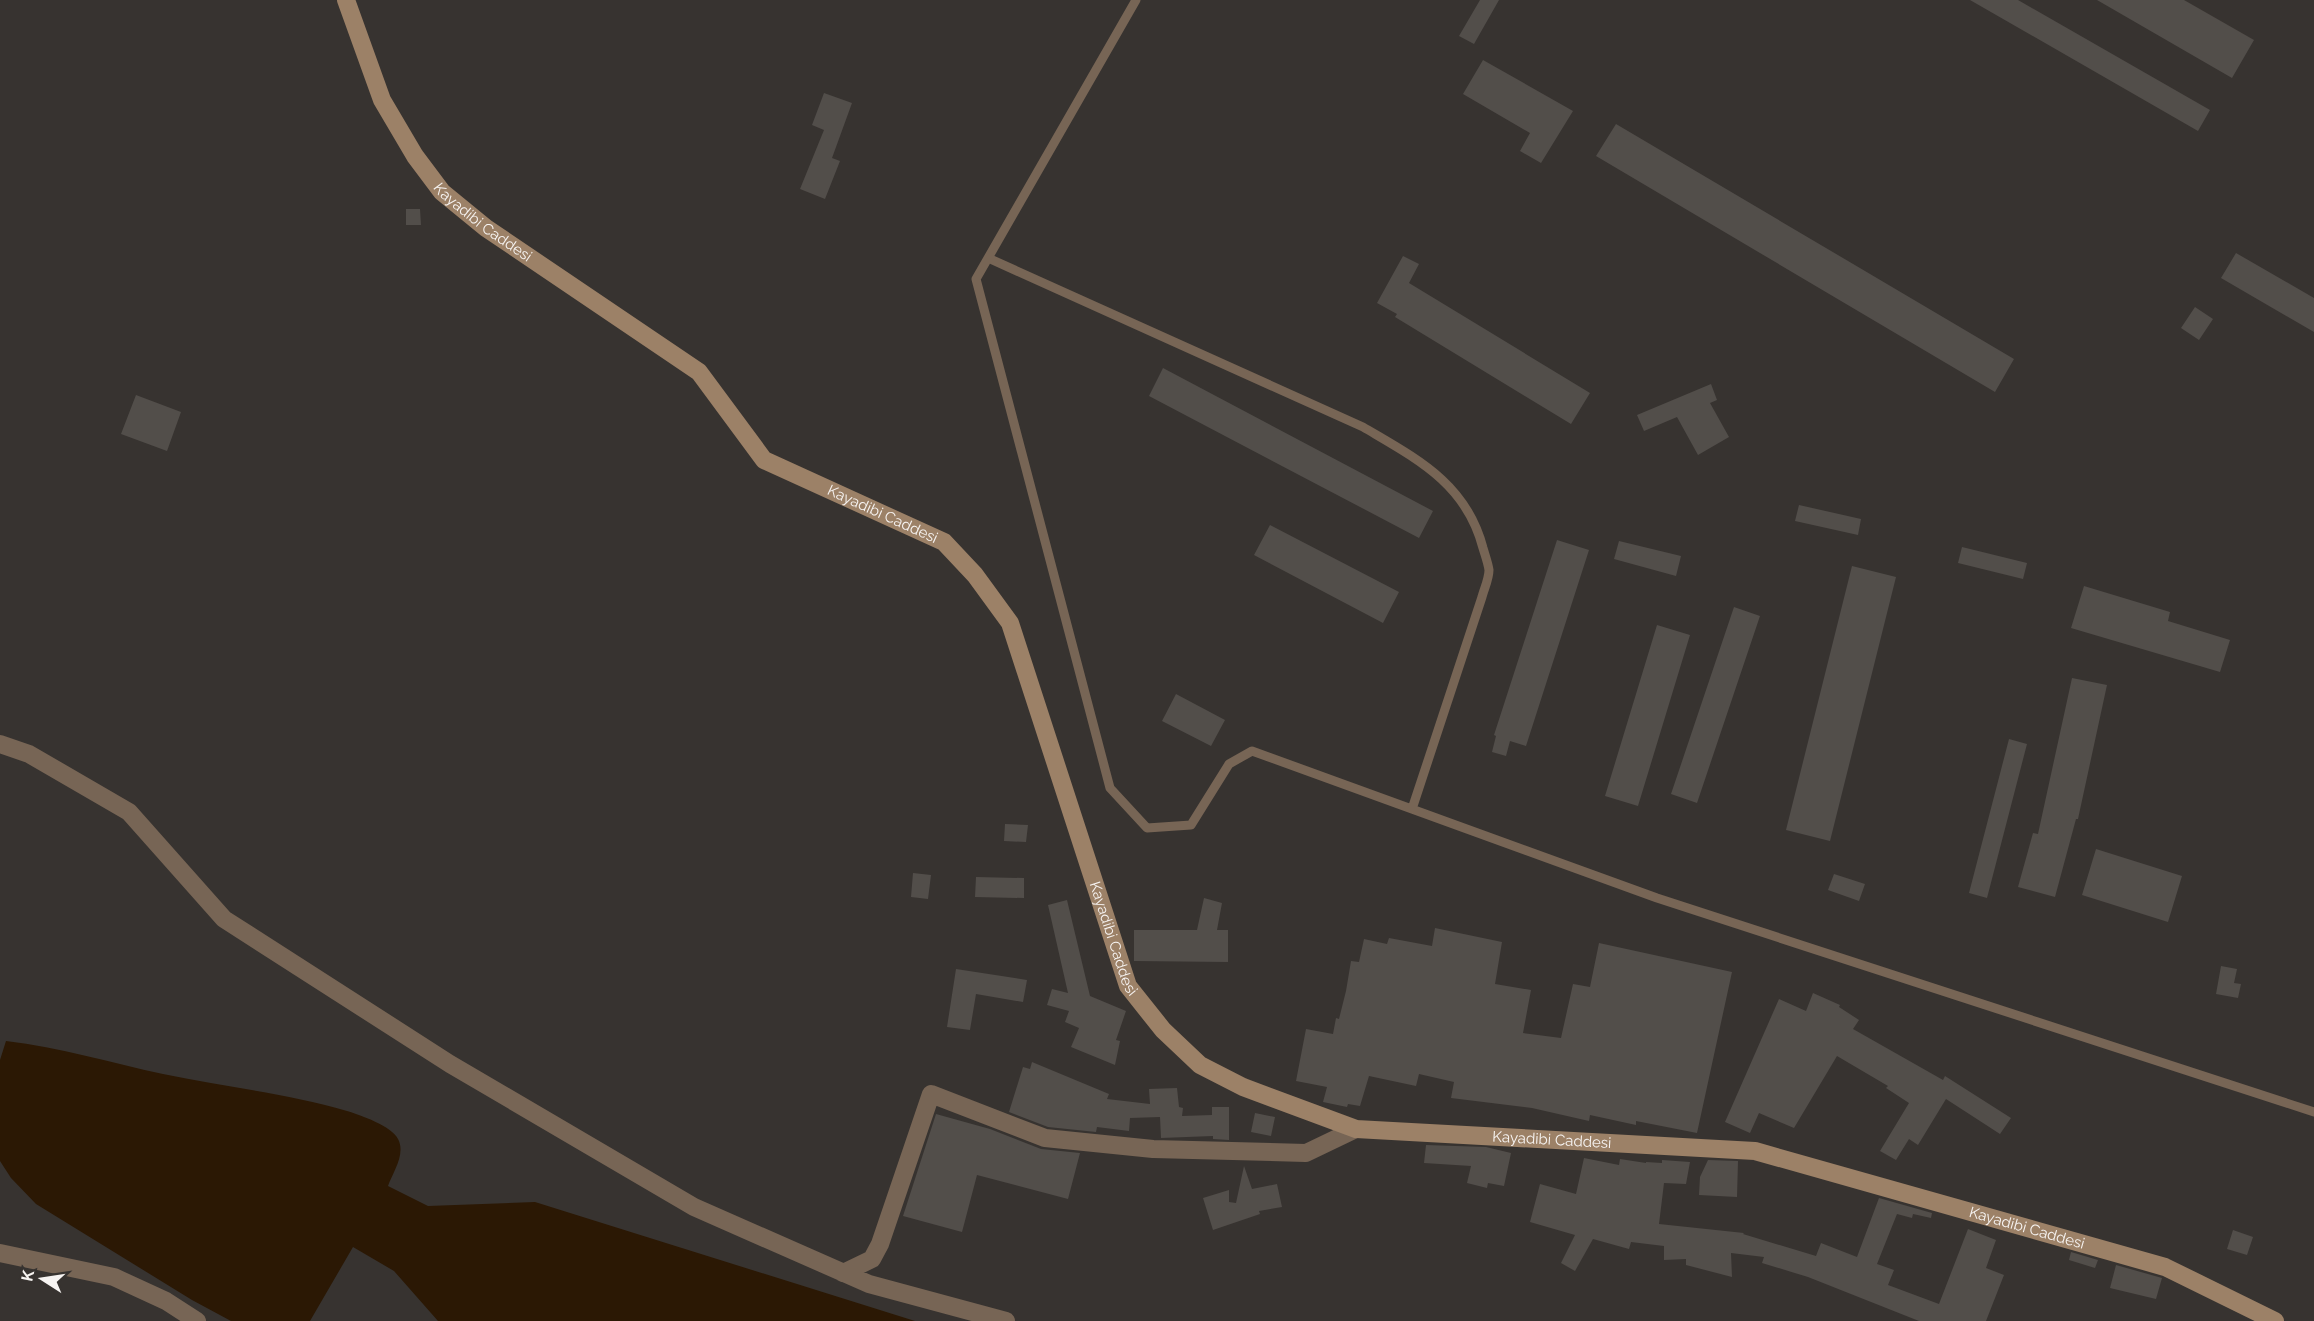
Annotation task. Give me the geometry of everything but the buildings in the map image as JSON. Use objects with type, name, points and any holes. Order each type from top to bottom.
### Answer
[{"type":"street","name":"Kayadibi Caddesi","points":[[346,0],[382,100],[416,156],[442,192],[486,228],[655,340],[699,372],[764,460],[944,542],[975,575],[1010,623],[1128,986],[1163,1030],[1200,1065],[1243,1087],[1356,1129],[1755,1151],[2165,1267],[2275,1321]]},
{"type":"street","points":[[0,744],[29,754],[129,812],[224,919],[450,1064],[694,1207],[869,1284],[1006,1321]]},
{"type":"street","points":[[843,1273],[872,1259],[880,1244],[931,1094],[1045,1138],[1153,1149],[1306,1153],[1356,1129]]},
{"type":"street","points":[[0,1253],[114,1277],[166,1301],[197,1321]]},
{"type":"lane","points":[[1136,0],[976,279],[1110,788],[1147,828],[1191,825],[1229,764],[1251,751],[1657,898],[2314,1112]]},
{"type":"lane","points":[[988,258],[1363,427],[1417,459],[1447,482],[1468,510],[1480,539],[1489,571],[1412,809]]},
{"type":"shaded area","points":[[6,1041],[66,1051],[186,1079],[302,1099],[360,1115],[389,1130],[398,1139],[400,1157],[388,1186],[428,1206],[535,1202],[915,1321],[438,1321],[394,1271],[353,1247],[310,1321],[231,1321],[192,1300],[36,1204],[11,1178],[0,1161],[0,1060]]}]
